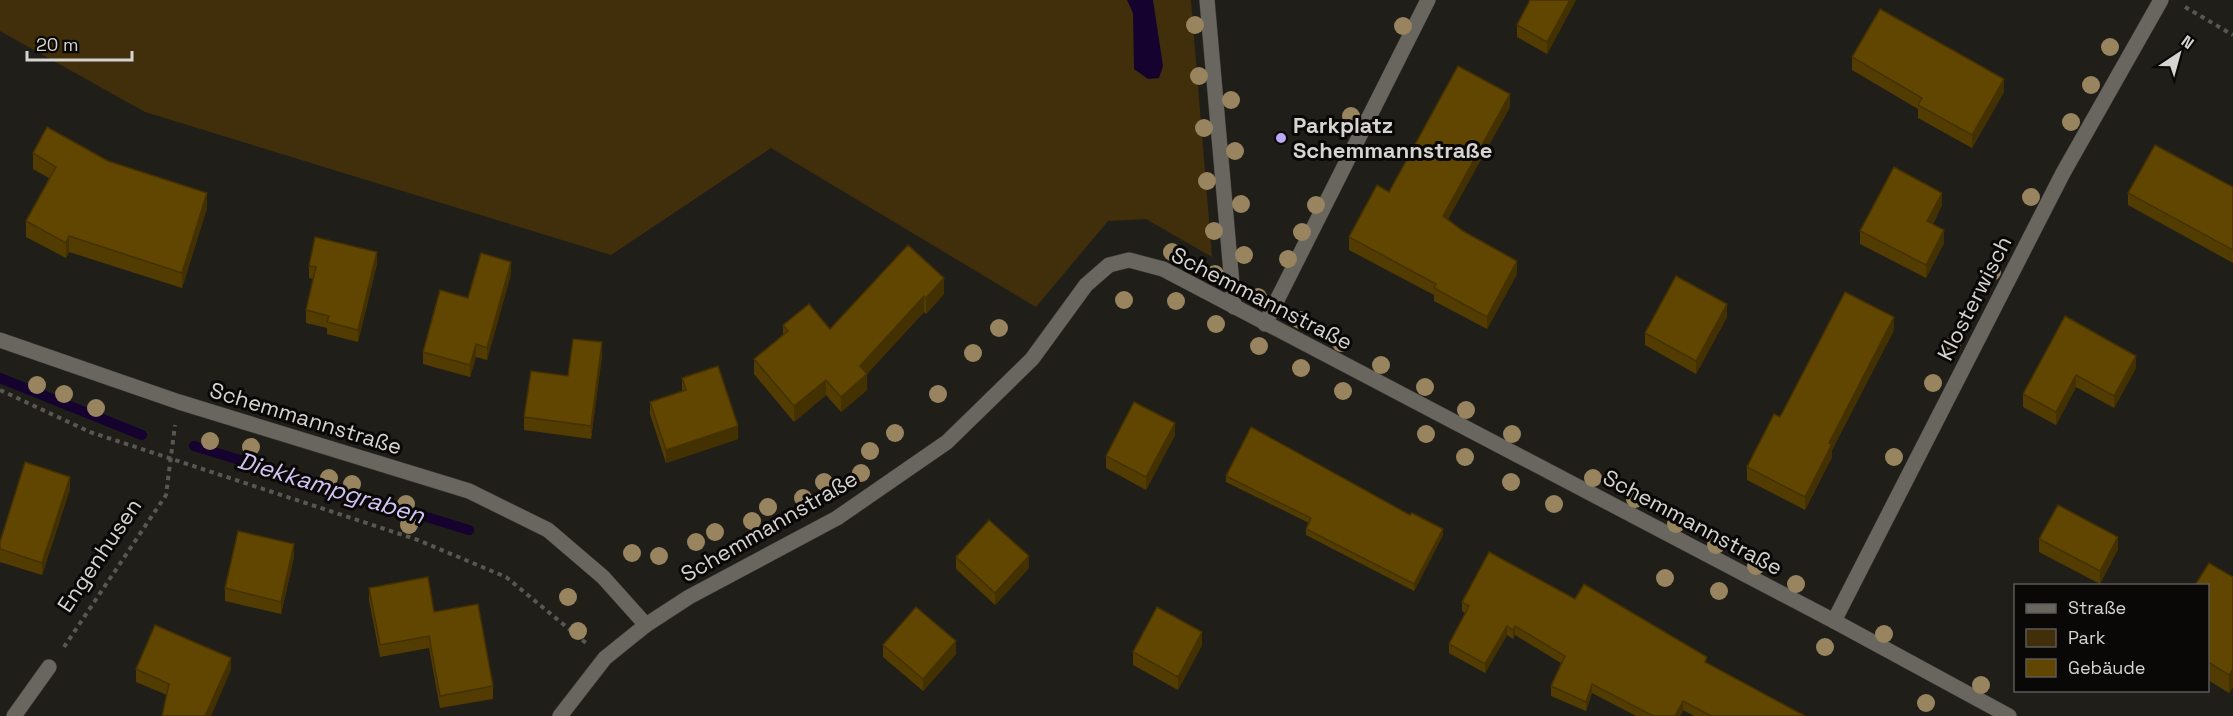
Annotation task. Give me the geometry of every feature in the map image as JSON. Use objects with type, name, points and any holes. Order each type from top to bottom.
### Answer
[{"type":"street","points":[[1207,0],[1234,307]]},
{"type":"street","points":[[1265,324],[1428,0]]},
{"type":"street","name":"Klosterwisch","points":[[1834,621],[2063,173],[2162,0]]},
{"type":"street","name":"Schemmannstraße","points":[[0,340],[179,402],[469,491],[548,531],[603,577],[646,625],[689,597],[837,518],[947,442],[1032,359],[1086,285],[1109,265],[1129,260],[1163,269],[1834,621],[2009,716]]},
{"type":"street","points":[[560,716],[605,658],[646,625]]},
{"type":"street","points":[[14,716],[49,667]]},
{"type":"path","points":[[2184,6],[2233,35]]},
{"type":"path","points":[[0,390],[90,432],[418,540],[506,577],[605,658]]},
{"type":"path","name":"Engenhusen","points":[[49,667],[166,495],[179,402]]},
{"type":"green space","points":[[0,0],[1191,0],[1212,257],[1146,219],[1108,221],[1036,307],[771,148],[611,255],[145,112],[0,31]]},
{"type":"shaded area","points":[[1127,0],[1153,0],[1163,66],[1159,78],[1148,79],[1134,69],[1133,13]]},
{"type":"building","points":[[1530,0],[1570,0],[1547,42],[1517,25]]},
{"type":"building","points":[[1880,9],[2004,79],[1972,135],[1918,105],[1922,98],[1852,57]]},
{"type":"building","points":[[1458,66],[1510,94],[1443,216],[1463,231],[1517,261],[1487,317],[1434,288],[1436,284],[1349,237],[1377,185],[1389,192]]},
{"type":"building","points":[[47,127],[108,161],[207,193],[182,273],[69,236],[66,243],[26,221],[56,167],[33,153]]},
{"type":"building","points":[[2155,145],[2233,187],[2233,250],[2128,193]]},
{"type":"building","points":[[1894,167],[1942,193],[1927,221],[1944,230],[1926,265],[1860,231]]},
{"type":"building","points":[[315,237],[377,252],[358,330],[327,322],[329,316],[306,310],[316,267],[309,266]]},
{"type":"building","points":[[908,245],[944,278],[926,298],[924,296],[860,366],[867,374],[841,397],[826,380],[794,406],[754,359],[788,331],[783,325],[809,304],[830,329]]},
{"type":"building","points":[[481,253],[511,262],[487,348],[476,344],[470,365],[423,352],[440,290],[468,298]]},
{"type":"building","points":[[1676,276],[1727,304],[1696,361],[1645,333]]},
{"type":"building","points":[[1845,292],[1894,317],[1829,443],[1832,444],[1805,497],[1747,467],[1774,414],[1780,417]]},
{"type":"building","points":[[2065,316],[2136,356],[2114,396],[2076,375],[2056,412],[2023,394]]},
{"type":"building","points":[[573,339],[602,342],[591,426],[524,417],[531,371],[568,376]]},
{"type":"building","points":[[718,366],[738,426],[666,450],[650,402],[686,390],[682,378]]},
{"type":"building","points":[[1134,402],[1175,423],[1146,477],[1106,456]]},
{"type":"building","points":[[1251,427],[1410,515],[1412,513],[1443,529],[1414,584],[1306,529],[1311,518],[1226,476]]},
{"type":"building","points":[[25,462],[70,477],[42,563],[0,549],[0,542]]},
{"type":"building","points":[[2058,505],[2118,537],[2100,571],[2039,539]]},
{"type":"building","points":[[989,520],[1029,556],[995,593],[956,557]]},
{"type":"building","points":[[238,531],[294,544],[281,602],[225,588]]},
{"type":"building","points":[[1489,552],[1575,599],[1584,584],[1707,657],[1705,662],[1805,716],[1711,716],[1683,701],[1675,716],[1653,716],[1592,684],[1586,702],[1551,686],[1565,656],[1515,626],[1513,630],[1507,626],[1485,664],[1449,644],[1469,606],[1462,602]]},
{"type":"building","points":[[2209,563],[2233,577],[2233,669],[2229,675],[2209,663],[2209,584],[2196,584]]},
{"type":"building","points":[[428,577],[434,612],[478,604],[493,686],[440,696],[429,636],[380,645],[369,588]]},
{"type":"building","points":[[916,607],[956,641],[923,679],[883,645]]},
{"type":"building","points":[[1157,607],[1202,632],[1178,677],[1133,652]]},
{"type":"building","points":[[155,625],[231,658],[205,716],[162,716],[169,684],[136,669]]},
{"type":"waterway","name":"Diekkampgraben","points":[[0,378],[142,435]]},
{"type":"waterway","name":"Diekkampgraben","points":[[194,446],[469,530]]},
{"type":"place","name":"Parkplatz Schemmannstraße","points":[[1281,138]]}]
